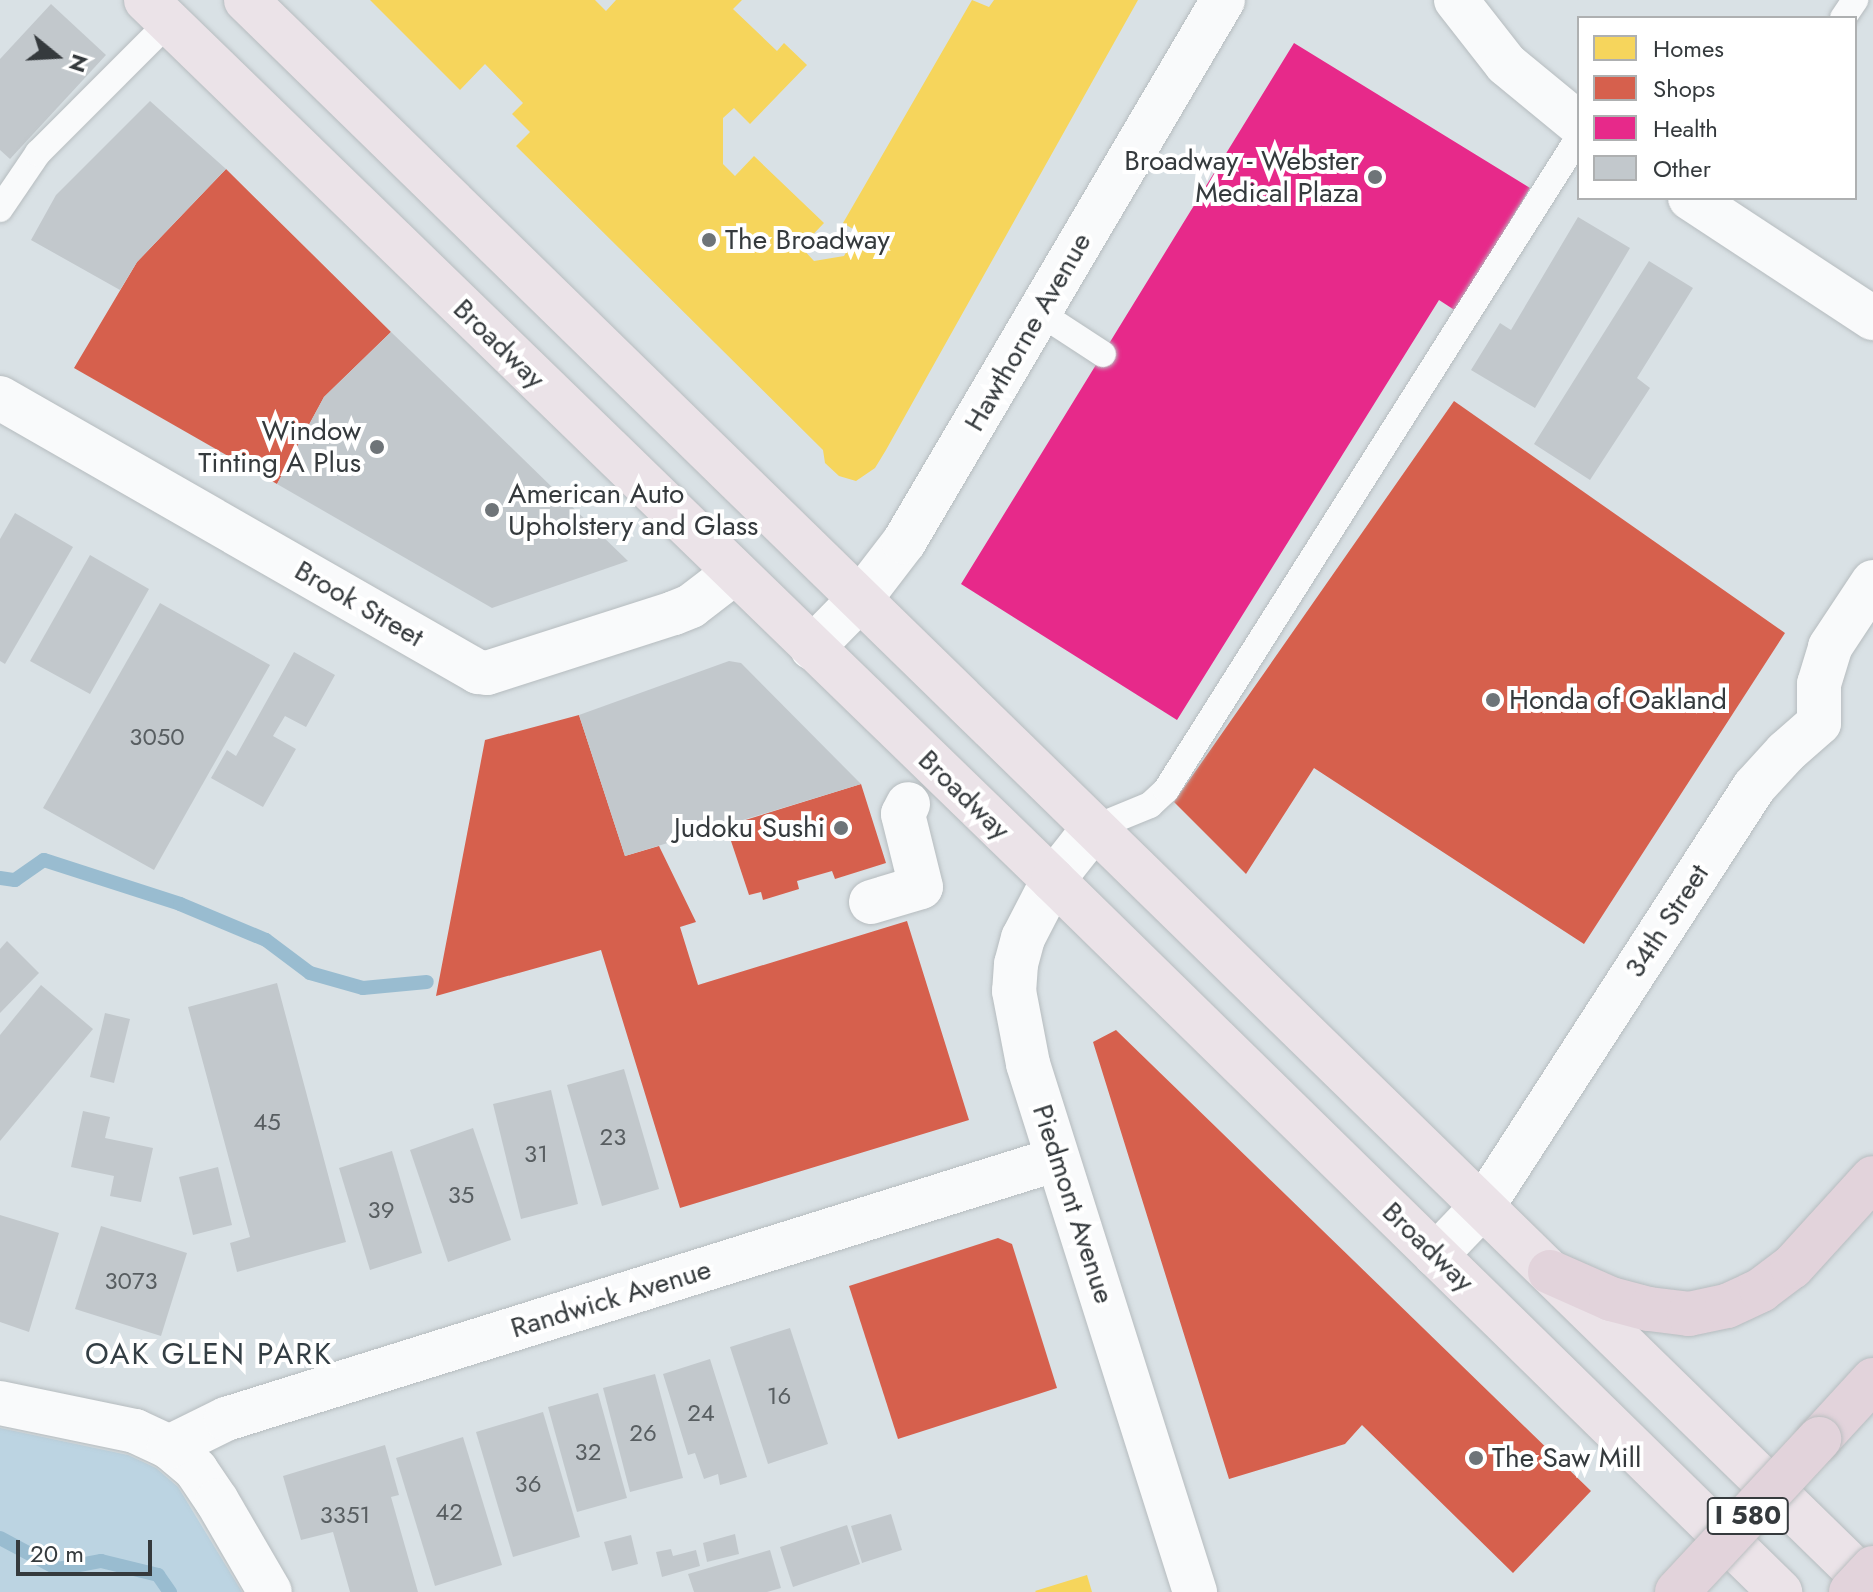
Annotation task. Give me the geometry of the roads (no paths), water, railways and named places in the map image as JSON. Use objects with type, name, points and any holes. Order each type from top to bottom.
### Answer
[{"type":"highway","points":[[1550,1272],[1611,1299],[1649,1309],[1689,1314],[1727,1306],[1761,1290],[1792,1267],[1873,1178]]},
{"type":"highway","name":"I 580","points":[[1677,1592],[1873,1380]]},
{"type":"highway","points":[[1851,1592],[1873,1568]]},
{"type":"main road","points":[[246,0],[1873,1588]]},
{"type":"main road","name":"Broadway","points":[[157,11],[1053,880],[1780,1592]]},
{"type":"street","name":"Hawthorne Avenue","points":[[812,648],[861,598],[904,542],[1223,0]]},
{"type":"street","points":[[1456,0],[1506,64],[1577,122]]},
{"type":"street","points":[[1693,200],[1873,318]]},
{"type":"street","name":"Brook Street","points":[[0,398],[478,672],[487,673],[674,613],[691,606],[734,573]]},
{"type":"street","name":"34th Street","points":[[1436,1255],[1483,1206],[1754,787],[1786,752],[1819,723],[1819,684],[1830,647],[1873,582]]},
{"type":"street","points":[[871,902],[921,887],[903,814],[908,804]]},
{"type":"street","name":"Piedmont Avenue","points":[[1094,828],[1053,880],[1023,938],[1016,964],[1014,991],[1028,1064],[1195,1592]]},
{"type":"street","name":"Randwick Avenue","points":[[169,1447],[226,1419],[1057,1159]]},
{"type":"street","points":[[0,1403],[135,1431],[169,1447],[203,1480],[270,1592]]},
{"type":"lane","points":[[0,209],[38,153],[157,11]]},
{"type":"lane","points":[[1094,828],[1150,805],[1166,790],[1577,140]]},
{"type":"lane","points":[[1040,313],[1103,354]]},
{"type":"waterway","points":[[0,878],[15,880],[44,860],[180,904],[266,940],[310,973],[363,988],[427,982]]},
{"type":"waterway","points":[[0,1538],[58,1569],[101,1561],[158,1575],[170,1592]]},
{"type":"place","name":"Broadway - Webster Medical Plaza","points":[[1375,177]]},
{"type":"place","name":"The Broadway","points":[[709,240]]},
{"type":"place","name":"Window Tinting A Plus","points":[[377,447]]},
{"type":"place","name":"American Auto Upholstery and Glass","points":[[492,510]]},
{"type":"place","name":"Honda of Oakland","points":[[1493,700]]},
{"type":"place","name":"Judoku Sushi","points":[[841,828]]},
{"type":"place","name":"The Saw Mill","points":[[1476,1458]]},
{"type":"district","name":"OAK GLEN PARK","points":[[209,1354]]}]
